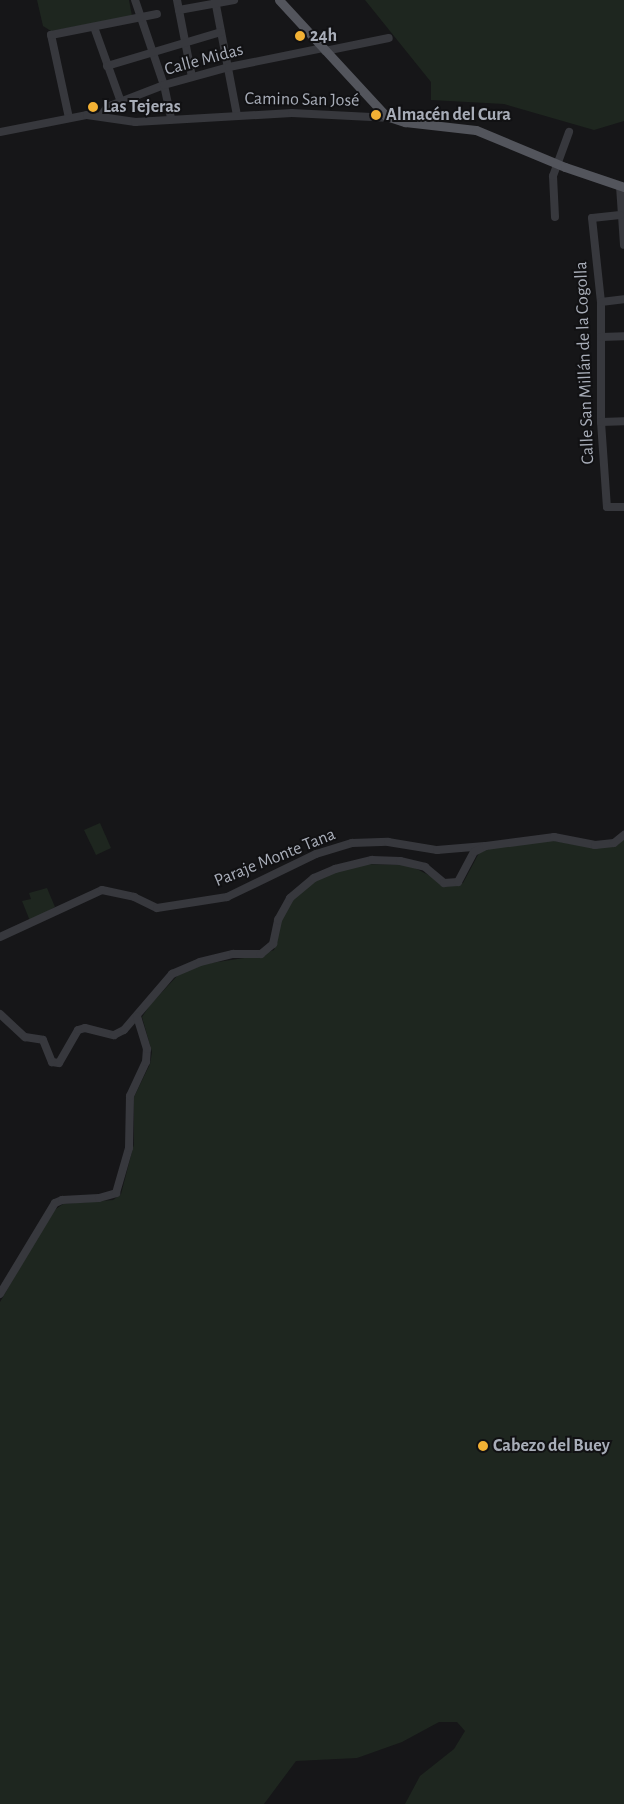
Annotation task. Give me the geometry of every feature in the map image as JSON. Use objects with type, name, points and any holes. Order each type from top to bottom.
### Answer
[{"type":"main road","points":[[279,0],[324,50],[391,118]]},
{"type":"main road","name":"Camino San José","points":[[391,118],[476,130],[557,164],[622,187]]},
{"type":"street","points":[[135,0],[139,18],[164,85],[171,119]]},
{"type":"street","points":[[177,0],[192,77]]},
{"type":"street","points":[[180,10],[234,0]]},
{"type":"street","points":[[215,2],[237,115]]},
{"type":"street","points":[[69,118],[51,35],[157,14]]},
{"type":"street","points":[[94,27],[121,102]]},
{"type":"street","points":[[107,66],[221,32]]},
{"type":"street","name":"Calle Midas","points":[[101,116],[105,108],[164,85],[228,67],[389,38]]},
{"type":"street","name":"Camino San José","points":[[0,132],[69,118],[101,116],[136,122],[237,115],[304,113],[391,118]]},
{"type":"street","points":[[555,217],[553,180],[569,132]]},
{"type":"street","points":[[622,187],[620,215],[624,245]]},
{"type":"street","name":"Calle San Millán de la Cogolla","points":[[620,215],[592,218],[601,302],[601,422],[607,507],[624,507]]},
{"type":"street","points":[[601,302],[624,299]]},
{"type":"street","points":[[601,338],[624,336]]},
{"type":"street","points":[[601,422],[624,421]]},
{"type":"street","name":"Paraje Monte Tana","points":[[0,937],[102,890],[134,897],[157,908],[227,897],[316,854],[352,843],[388,842],[437,850],[554,837],[595,845],[614,843],[624,835]]},
{"type":"street","name":"Paraje Monte Tana","points":[[0,1014],[25,1037],[42,1040],[52,1062],[59,1063],[78,1030],[85,1028],[114,1034],[124,1030],[172,974],[200,962],[233,954],[261,954],[273,944],[278,920],[290,898],[314,878],[335,868],[372,860],[424,867],[444,883],[458,882],[474,852],[486,846]]},
{"type":"street","points":[[0,1294],[55,1203],[62,1200],[99,1198],[116,1193],[129,1148],[130,1096],[146,1062],[147,1049],[137,1017]]},
{"type":"shaded area","points":[[37,0],[129,0],[132,16],[51,31],[43,26]]},
{"type":"shaded area","points":[[365,0],[624,0],[624,121],[594,130],[504,104],[431,100],[431,82]]},
{"type":"shaded area","points":[[100,823],[111,848],[96,855],[84,830]]},
{"type":"shaded area","points":[[624,839],[624,1804],[405,1804],[420,1776],[454,1749],[465,1731],[457,1722],[439,1722],[402,1742],[357,1758],[296,1761],[264,1804],[0,1804],[0,1302],[53,1211],[63,1204],[113,1200],[121,1194],[134,1144],[134,1097],[150,1064],[152,1052],[142,1017],[150,1005],[178,975],[204,964],[257,956],[274,950],[282,915],[293,899],[316,881],[336,871],[360,864],[409,865],[448,885],[463,883],[479,853],[492,848],[549,840],[595,848]]},
{"type":"shaded area","points":[[47,888],[55,907],[30,921],[22,901],[31,899],[29,893]]},
{"type":"place","name":"24h","points":[[300,36]]},
{"type":"place","name":"Las Tejeras","points":[[93,107]]},
{"type":"place","name":"Almacén del Cura","points":[[376,115]]},
{"type":"place","name":"Cabezo del Buey","points":[[483,1446]]}]
